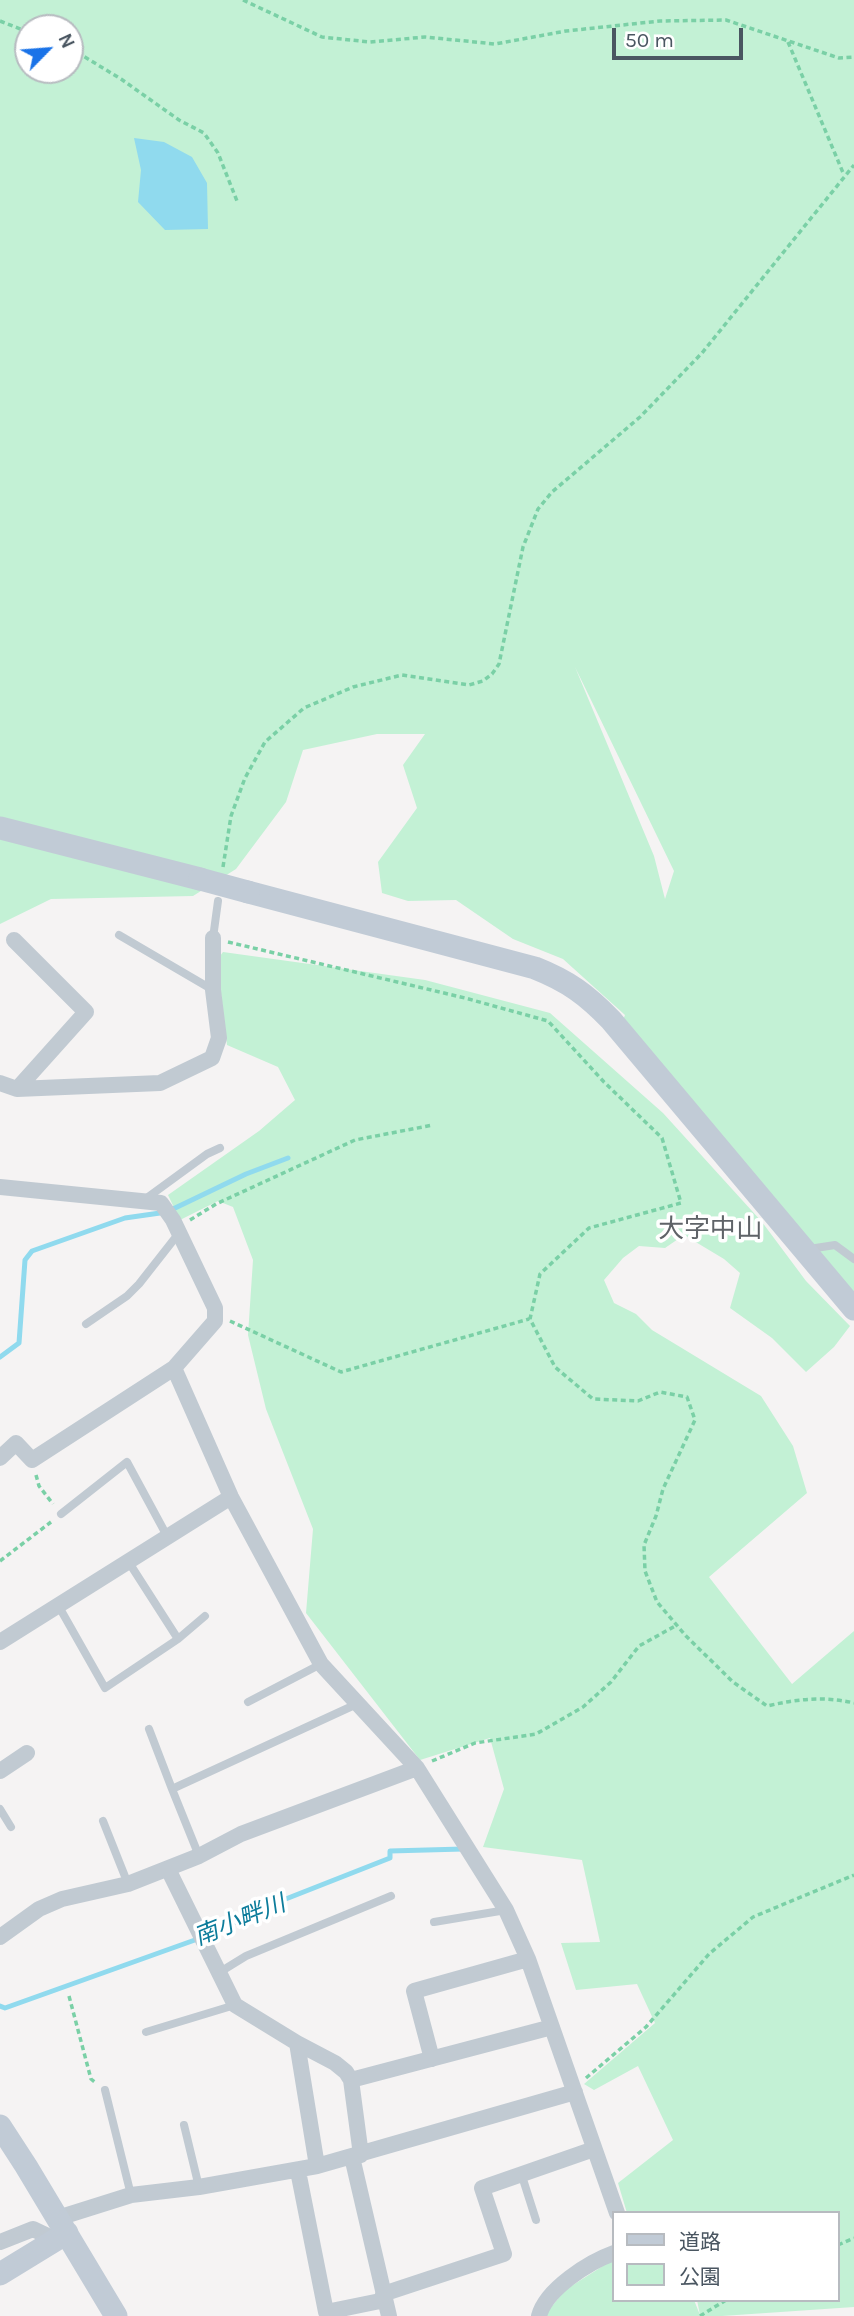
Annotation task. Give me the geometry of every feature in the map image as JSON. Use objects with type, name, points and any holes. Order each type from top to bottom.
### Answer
[{"type":"street","points":[[0,828],[525,965],[561,978],[588,996],[611,1020],[854,1309]]},
{"type":"street","points":[[0,1083],[17,1089],[160,1083],[212,1059],[219,1038],[213,990],[213,938]]},
{"type":"street","points":[[14,940],[86,1012],[17,1089]]},
{"type":"street","points":[[0,1187],[161,1203],[178,1231],[215,1308],[215,1321],[174,1368],[32,1460],[16,1443],[0,1458]]},
{"type":"street","points":[[174,1368],[231,1497],[321,1664],[417,1768],[506,1910],[528,1959],[616,2211]]},
{"type":"street","points":[[0,1642],[231,1497]]},
{"type":"street","points":[[0,1771],[27,1753]]},
{"type":"street","points":[[0,1937],[39,1909],[62,1899],[128,1884],[199,1856],[241,1834],[417,1768]]},
{"type":"street","points":[[168,1869],[235,2005],[335,2063],[346,2072],[351,2081],[356,2156],[386,2304]]},
{"type":"street","points":[[432,2059],[414,1991],[528,1959]]},
{"type":"street","points":[[351,2081],[552,2027]]},
{"type":"street","points":[[297,2043],[317,2166]]},
{"type":"street","points":[[0,2274],[61,2230],[131,2194],[199,2187],[298,2171],[574,2090]]},
{"type":"street","points":[[0,2126],[61,2230],[116,2316]]},
{"type":"street","points":[[298,2171],[327,2312],[386,2304],[504,2254],[482,2188],[594,2150]]},
{"type":"street","points":[[0,2242],[33,2229],[61,2230]]},
{"type":"street","points":[[539,2316],[541,2309],[562,2283],[612,2254]]},
{"type":"lane","points":[[213,938],[218,901]]},
{"type":"lane","points":[[119,935],[213,990]]},
{"type":"lane","points":[[142,1202],[206,1154],[220,1148]]},
{"type":"lane","points":[[86,1324],[133,1290],[178,1231]]},
{"type":"lane","points":[[804,1251],[835,1245],[854,1259]]},
{"type":"lane","points":[[61,1514],[127,1462],[167,1536]]},
{"type":"lane","points":[[128,1561],[178,1639]]},
{"type":"lane","points":[[58,1605],[105,1688],[178,1639],[205,1616]]},
{"type":"lane","points":[[248,1702],[321,1664]]},
{"type":"lane","points":[[172,1789],[359,1703]]},
{"type":"lane","points":[[149,1729],[199,1856]]},
{"type":"lane","points":[[0,1809],[12,1827]]},
{"type":"lane","points":[[103,1821],[128,1884]]},
{"type":"lane","points":[[220,1972],[246,1956],[391,1896]]},
{"type":"lane","points":[[434,1922],[506,1910]]},
{"type":"lane","points":[[146,2032],[235,2005]]},
{"type":"lane","points":[[105,2090],[131,2194]]},
{"type":"lane","points":[[184,2125],[199,2187]]},
{"type":"lane","points":[[521,2174],[536,2220]]},
{"type":"path","points":[[243,0],[323,37],[370,42],[425,37],[495,44],[580,29],[660,21],[726,20],[839,58],[854,57]]},
{"type":"path","points":[[788,42],[844,176]]},
{"type":"path","points":[[84,57],[204,134],[218,153],[237,201]]},
{"type":"path","points":[[218,901],[231,816],[245,778],[265,742],[304,708],[354,687],[402,675],[469,685],[483,681],[492,674],[499,664],[523,547],[538,509],[552,492],[640,417],[702,354],[854,165]]},
{"type":"path","points":[[213,938],[465,998],[548,1021],[604,1082],[662,1138],[681,1203],[589,1228],[540,1275],[530,1319],[555,1367],[593,1399],[638,1401],[660,1392],[687,1398],[695,1420],[663,1489],[656,1517],[643,1545],[645,1571],[657,1602],[733,1682],[767,1706],[792,1700],[830,1698],[854,1703]]},
{"type":"path","points":[[178,1231],[216,1204],[355,1140],[433,1125]]},
{"type":"path","points":[[215,1315],[341,1372],[530,1319]]},
{"type":"path","points":[[0,1561],[61,1514],[39,1486],[32,1460]]},
{"type":"path","points":[[417,1768],[475,1743],[536,1734],[583,1707],[611,1682],[639,1646],[677,1625]]},
{"type":"path","points":[[574,2090],[646,2027],[709,1954],[753,1917],[854,1875]]},
{"type":"path","points":[[69,1996],[91,2079],[105,2090]]},
{"type":"path","points":[[700,2316],[723,2302]]},
{"type":"green space","points":[[0,0],[854,0],[854,1317],[617,1035],[625,1015],[563,959],[513,939],[456,900],[408,901],[382,893],[378,862],[417,808],[403,765],[425,734],[377,734],[303,750],[286,802],[236,869],[193,896],[51,899],[0,924]],"holes":[[[575,667],[674,871],[665,899],[654,856]]]},
{"type":"green space","points":[[223,952],[425,980],[550,1013],[663,1113],[762,1222],[806,1281],[850,1326],[834,1347],[806,1372],[772,1338],[730,1308],[740,1273],[724,1259],[684,1235],[665,1248],[639,1246],[623,1258],[604,1280],[614,1303],[636,1314],[652,1330],[761,1396],[793,1446],[807,1493],[709,1577],[792,1684],[854,1631],[854,2307],[722,2316],[544,2316],[565,2290],[612,2260],[612,2302],[695,2302],[700,2315],[697,2302],[840,2302],[840,2211],[626,2211],[618,2183],[673,2140],[638,2066],[594,2090],[584,2084],[655,2023],[637,1984],[576,1990],[561,1943],[600,1942],[582,1860],[483,1847],[504,1789],[490,1738],[420,1760],[306,1613],[313,1529],[266,1409],[248,1335],[253,1260],[233,1207],[218,1201],[180,1220],[168,1195],[259,1131],[295,1100],[278,1067],[227,1045],[217,960]]},
{"type":"water","points":[[134,138],[164,142],[192,157],[207,183],[208,229],[165,230],[138,202],[141,170]]},
{"type":"waterway","points":[[173,1209],[246,1174],[288,1158]]},
{"type":"waterway","points":[[0,1357],[19,1343],[25,1260],[32,1251],[125,1218],[160,1213]]},
{"type":"waterway","name":"南小畔川","points":[[0,2006],[5,2008],[206,1936],[273,1904],[390,1858],[390,1851],[463,1849]]},
{"type":"district","name":"大字中山","points":[[710,1230]]}]
